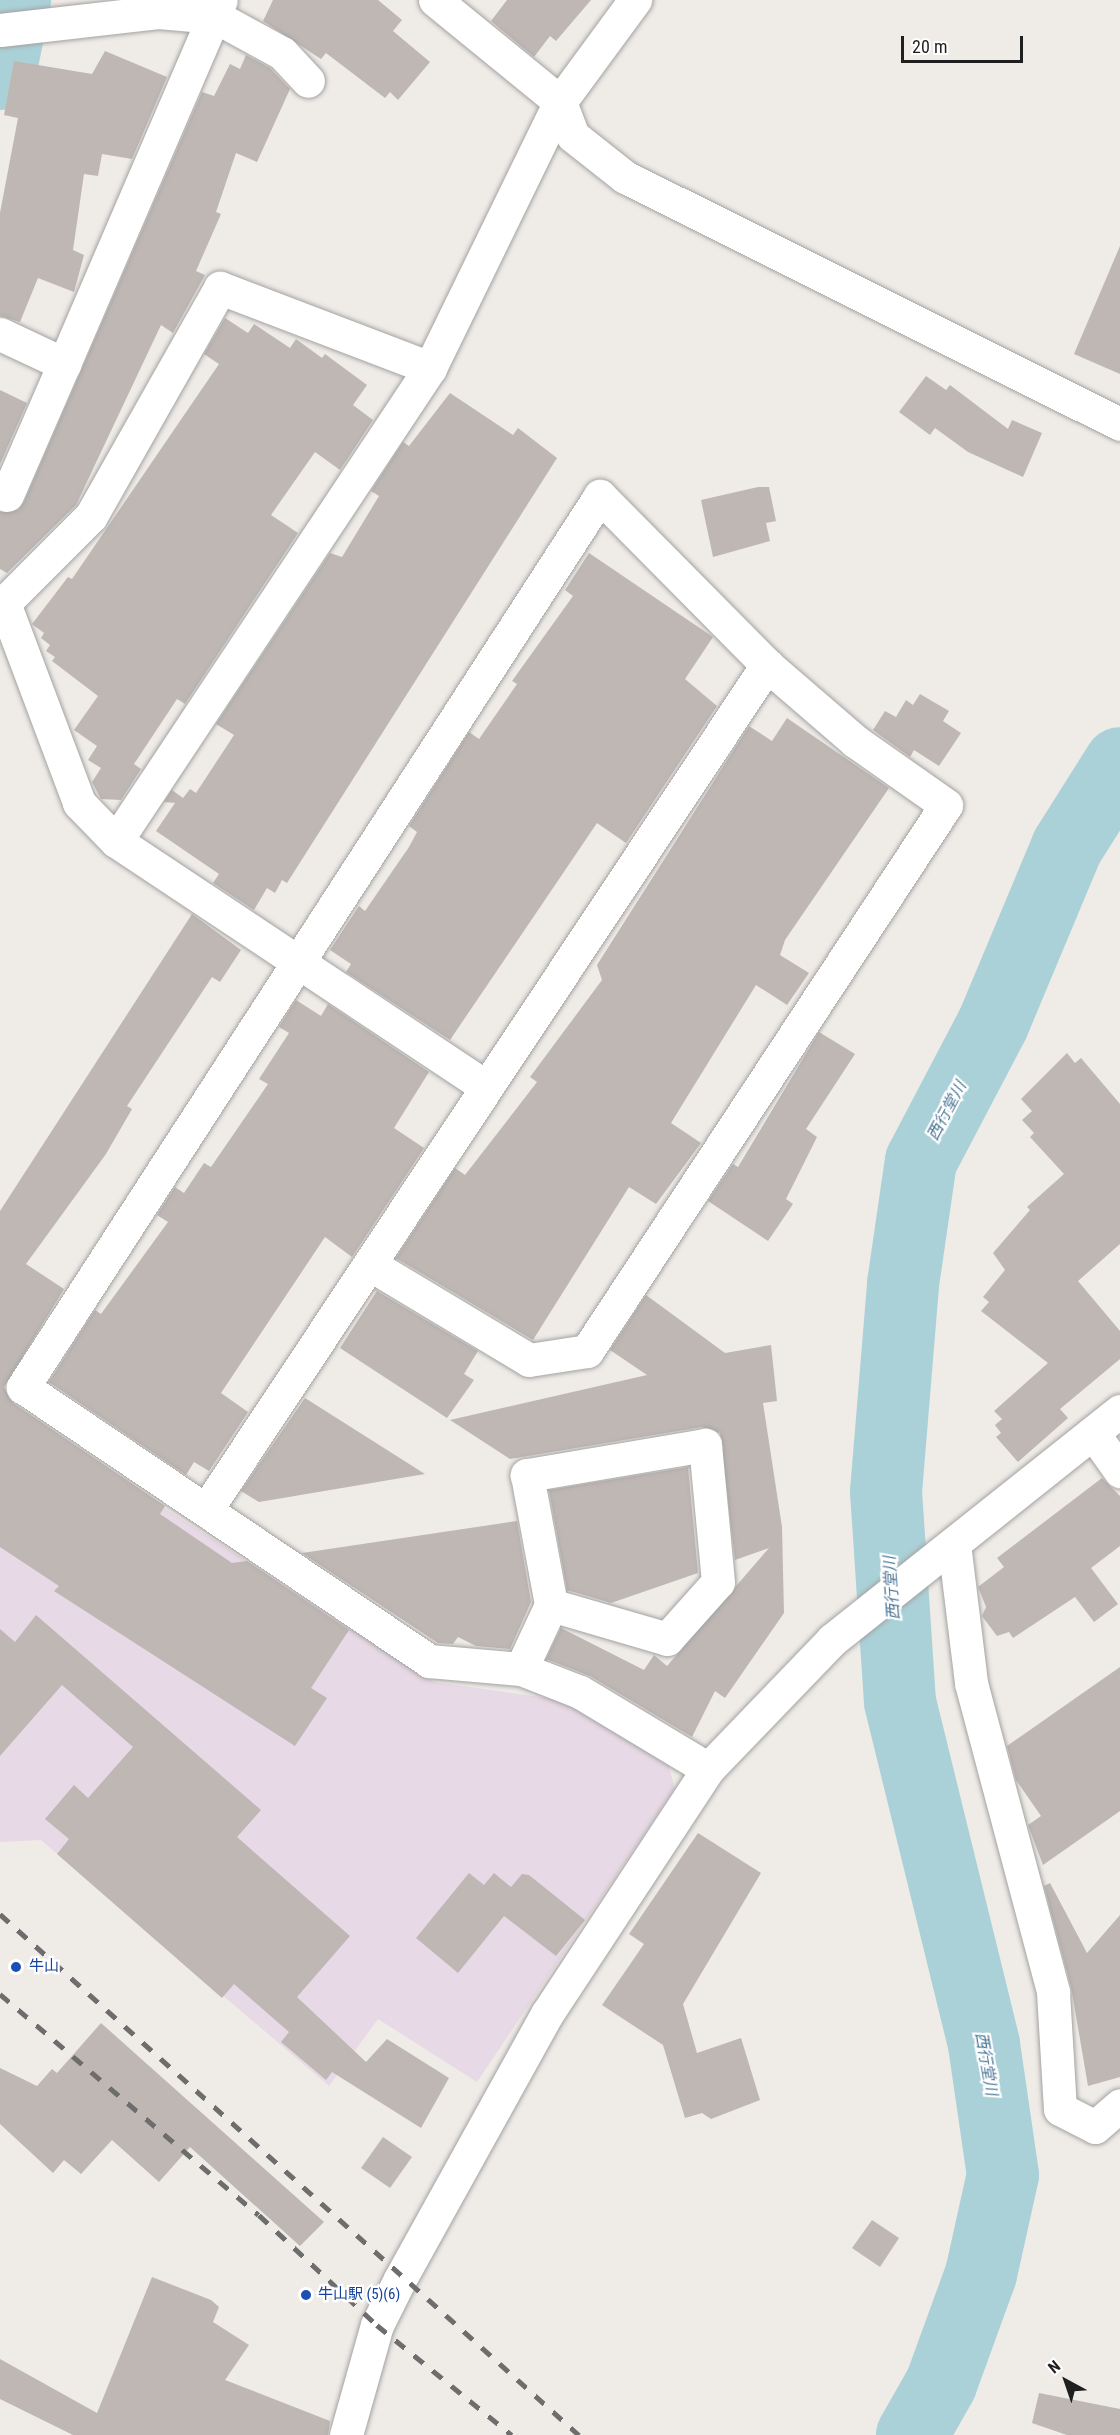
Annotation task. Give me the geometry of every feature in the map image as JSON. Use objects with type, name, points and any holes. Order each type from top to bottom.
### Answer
[{"type":"street","points":[[435,0],[560,102],[573,136],[625,177],[1120,424]]},
{"type":"street","points":[[116,841],[430,368],[560,102],[634,0]]},
{"type":"street","points":[[0,30],[158,12],[219,9],[282,53],[308,81]]},
{"type":"street","points":[[8,495],[219,9]]},
{"type":"street","points":[[430,368],[220,288],[91,516],[4,603],[78,803],[116,841],[301,961],[486,1087]]},
{"type":"street","points":[[0,334],[64,364]]},
{"type":"street","points":[[371,1264],[529,1360],[587,1351],[946,805],[855,741],[767,664],[600,496],[23,1387],[208,1507],[429,1661],[521,1669],[580,1692],[708,1769]]},
{"type":"street","points":[[208,1507],[767,664]]},
{"type":"street","points":[[346,2435],[377,2325],[400,2279],[547,2014],[708,1769],[832,1640],[1120,1411]]},
{"type":"street","points":[[1093,1433],[1120,1471]]},
{"type":"street","points":[[521,1669],[551,1605],[527,1475],[705,1445],[718,1582],[667,1639],[551,1605]]},
{"type":"street","points":[[946,1550],[971,1683],[1053,1992],[1060,2109],[1095,2127],[1120,2105]]},
{"type":"shaded area","points":[[0,1402],[434,1682],[569,1701],[668,1764],[675,1788],[477,2082],[378,2019],[329,2086],[41,1840],[0,1842]]},
{"type":"building","points":[[273,0],[378,0],[402,20],[393,31],[430,62],[398,100],[390,92],[385,98],[326,53],[321,59],[263,21]]},
{"type":"building","points":[[507,0],[591,0],[556,41],[550,36],[534,57],[491,21]]},
{"type":"building","points":[[105,51],[167,77],[132,159],[102,154],[98,176],[84,174],[73,250],[84,255],[74,292],[38,278],[20,322],[0,316],[0,213],[18,118],[4,115],[14,61],[92,74]]},
{"type":"building","points":[[246,55],[270,68],[290,89],[257,162],[236,153],[216,212],[221,214],[196,271],[205,275],[173,333],[161,325],[76,505],[7,573],[0,569],[0,512],[18,510],[24,502],[202,92],[214,96],[230,64],[240,69]]},
{"type":"building","points":[[1120,246],[1120,374],[1074,354]]},
{"type":"building","points":[[225,318],[248,333],[254,324],[290,348],[296,339],[322,358],[325,354],[367,385],[353,405],[373,420],[340,470],[315,452],[271,515],[298,533],[185,704],[177,699],[134,764],[141,769],[121,800],[101,799],[92,782],[101,768],[88,760],[97,746],[74,730],[98,696],[52,661],[55,657],[46,651],[50,645],[41,638],[44,633],[32,624],[68,577],[72,579],[219,364],[204,354]]},
{"type":"building","points":[[926,376],[946,390],[950,385],[1008,429],[1012,420],[1042,433],[1023,477],[968,452],[935,428],[930,435],[899,412]]},
{"type":"building","points":[[0,390],[27,403],[0,464]]},
{"type":"building","points":[[450,393],[513,435],[518,428],[557,458],[287,883],[282,880],[275,893],[267,888],[254,910],[213,883],[219,874],[156,831],[175,803],[164,802],[172,790],[183,798],[190,789],[196,793],[234,735],[216,724],[330,553],[342,557],[379,496],[371,491],[403,442],[409,446]]},
{"type":"building","points":[[758,487],[769,487],[776,521],[766,523],[770,541],[713,557],[701,500]]},
{"type":"building","points":[[589,553],[713,637],[685,679],[717,706],[626,843],[597,823],[450,1040],[346,972],[351,964],[330,950],[359,906],[365,911],[409,847],[417,832],[409,826],[469,732],[479,739],[517,684],[512,681],[573,596],[565,590]]},
{"type":"building","points":[[920,694],[949,711],[943,721],[961,733],[939,766],[914,750],[910,757],[873,730],[885,711],[896,717],[906,700],[913,705]]},
{"type":"building","points":[[787,718],[889,788],[785,940],[780,955],[809,973],[787,1005],[756,985],[671,1123],[701,1143],[656,1204],[629,1187],[533,1340],[396,1258],[455,1168],[465,1175],[537,1082],[530,1077],[602,980],[597,965],[749,726],[772,741]]},
{"type":"building","points":[[192,914],[241,950],[220,982],[212,977],[127,1106],[132,1109],[106,1154],[26,1264],[64,1289],[4,1387],[13,1403],[165,1506],[160,1514],[232,1563],[247,1561],[349,1630],[311,1688],[327,1698],[295,1746],[54,1591],[59,1586],[0,1547],[0,1211]]},
{"type":"building","points":[[296,1000],[321,1016],[328,1004],[429,1072],[394,1128],[424,1148],[352,1257],[325,1237],[221,1393],[248,1412],[209,1471],[194,1462],[186,1475],[49,1382],[95,1310],[101,1314],[168,1222],[157,1215],[175,1187],[184,1193],[204,1163],[211,1167],[268,1084],[259,1079],[289,1033],[279,1027]]},
{"type":"building","points":[[819,1032],[855,1054],[806,1129],[817,1137],[786,1199],[793,1204],[768,1241],[708,1201],[733,1164],[738,1167]]},
{"type":"building","points":[[1067,1053],[1075,1063],[1081,1058],[1120,1104],[1120,1244],[1078,1281],[1120,1331],[1120,1359],[1060,1409],[1068,1418],[1018,1462],[996,1437],[1001,1433],[995,1425],[1002,1419],[994,1411],[1048,1363],[981,1311],[989,1302],[983,1297],[1005,1270],[993,1253],[1030,1210],[1027,1207],[1064,1174],[1030,1137],[1034,1133],[1022,1120],[1032,1111],[1021,1099]]},
{"type":"building","points":[[377,1291],[478,1351],[464,1374],[474,1380],[447,1418],[340,1348]]},
{"type":"building","points":[[646,1295],[725,1353],[771,1345],[777,1401],[763,1403],[782,1527],[784,1613],[725,1698],[715,1691],[692,1737],[590,1676],[546,1659],[561,1628],[644,1670],[654,1655],[667,1666],[769,1548],[735,1560],[720,1433],[702,1427],[510,1459],[450,1420],[647,1375],[610,1350]]},
{"type":"building","points":[[305,1398],[425,1474],[259,1502],[241,1491]]},
{"type":"building","points":[[688,1467],[698,1573],[611,1603],[567,1590],[549,1490]]},
{"type":"building","points":[[1102,1478],[1120,1496],[1120,1546],[1091,1568],[1118,1604],[1094,1622],[1075,1597],[1013,1638],[1009,1632],[997,1636],[982,1616],[986,1607],[978,1587],[1004,1567],[997,1558]]},
{"type":"building","points":[[517,1521],[531,1602],[510,1649],[476,1646],[458,1637],[453,1644],[438,1643],[302,1553]]},
{"type":"building","points":[[36,1615],[261,1810],[237,1837],[350,1936],[297,1997],[366,2062],[387,2039],[449,2078],[421,2128],[332,2072],[326,2080],[281,2042],[289,2032],[234,1984],[222,1998],[57,1854],[69,1839],[45,1819],[74,1785],[88,1798],[133,1747],[62,1685],[0,1756],[0,1629],[15,1642]]},
{"type":"building","points":[[1120,1667],[1120,1811],[1043,1865],[1028,1825],[1041,1816],[1016,1780],[1007,1746]]},
{"type":"building","points":[[698,1833],[761,1873],[683,2004],[697,2053],[741,2038],[760,2100],[711,2119],[702,2113],[685,2118],[663,2045],[602,2005],[644,1944],[629,1934]]},
{"type":"building","points":[[469,1873],[484,1885],[494,1873],[511,1887],[522,1874],[529,1875],[585,1920],[556,1956],[504,1916],[458,1973],[416,1938]]},
{"type":"building","points":[[1050,1883],[1087,1953],[1120,1915],[1120,2077],[1088,2086],[1071,1987],[1044,1886]]},
{"type":"building","points":[[101,2023],[324,2222],[300,2246],[190,2147],[159,2182],[112,2140],[81,2174],[64,2160],[53,2173],[0,2124],[0,2068],[37,2086],[52,2069],[57,2073]]},
{"type":"building","points":[[383,2137],[412,2157],[390,2188],[361,2168]]},
{"type":"building","points":[[872,2220],[899,2238],[880,2267],[852,2248]]},
{"type":"building","points":[[152,2277],[211,2300],[219,2307],[213,2322],[249,2345],[225,2380],[330,2421],[328,2435],[73,2435],[0,2399],[0,2359],[97,2413]]},
{"type":"building","points":[[1039,2393],[1120,2409],[1120,2435],[1067,2435],[1032,2423]]},
{"type":"waterway","points":[[0,74],[15,0]]},
{"type":"waterway","name":"西行堂川","points":[[912,2435],[941,2384],[981,2274],[1003,2175],[984,2044],[900,1702],[886,1492],[903,1284],[921,1161],[993,1024],[1067,847],[1120,763]]},
{"type":"railway","points":[[0,1914],[579,2435]]},
{"type":"railway","points":[[0,1994],[259,2215],[377,2325],[512,2435]]},
{"type":"place","name":"牛山","points":[[16,1967]]},
{"type":"place","name":"牛山駅 (5)(6)","points":[[306,2295]]}]
